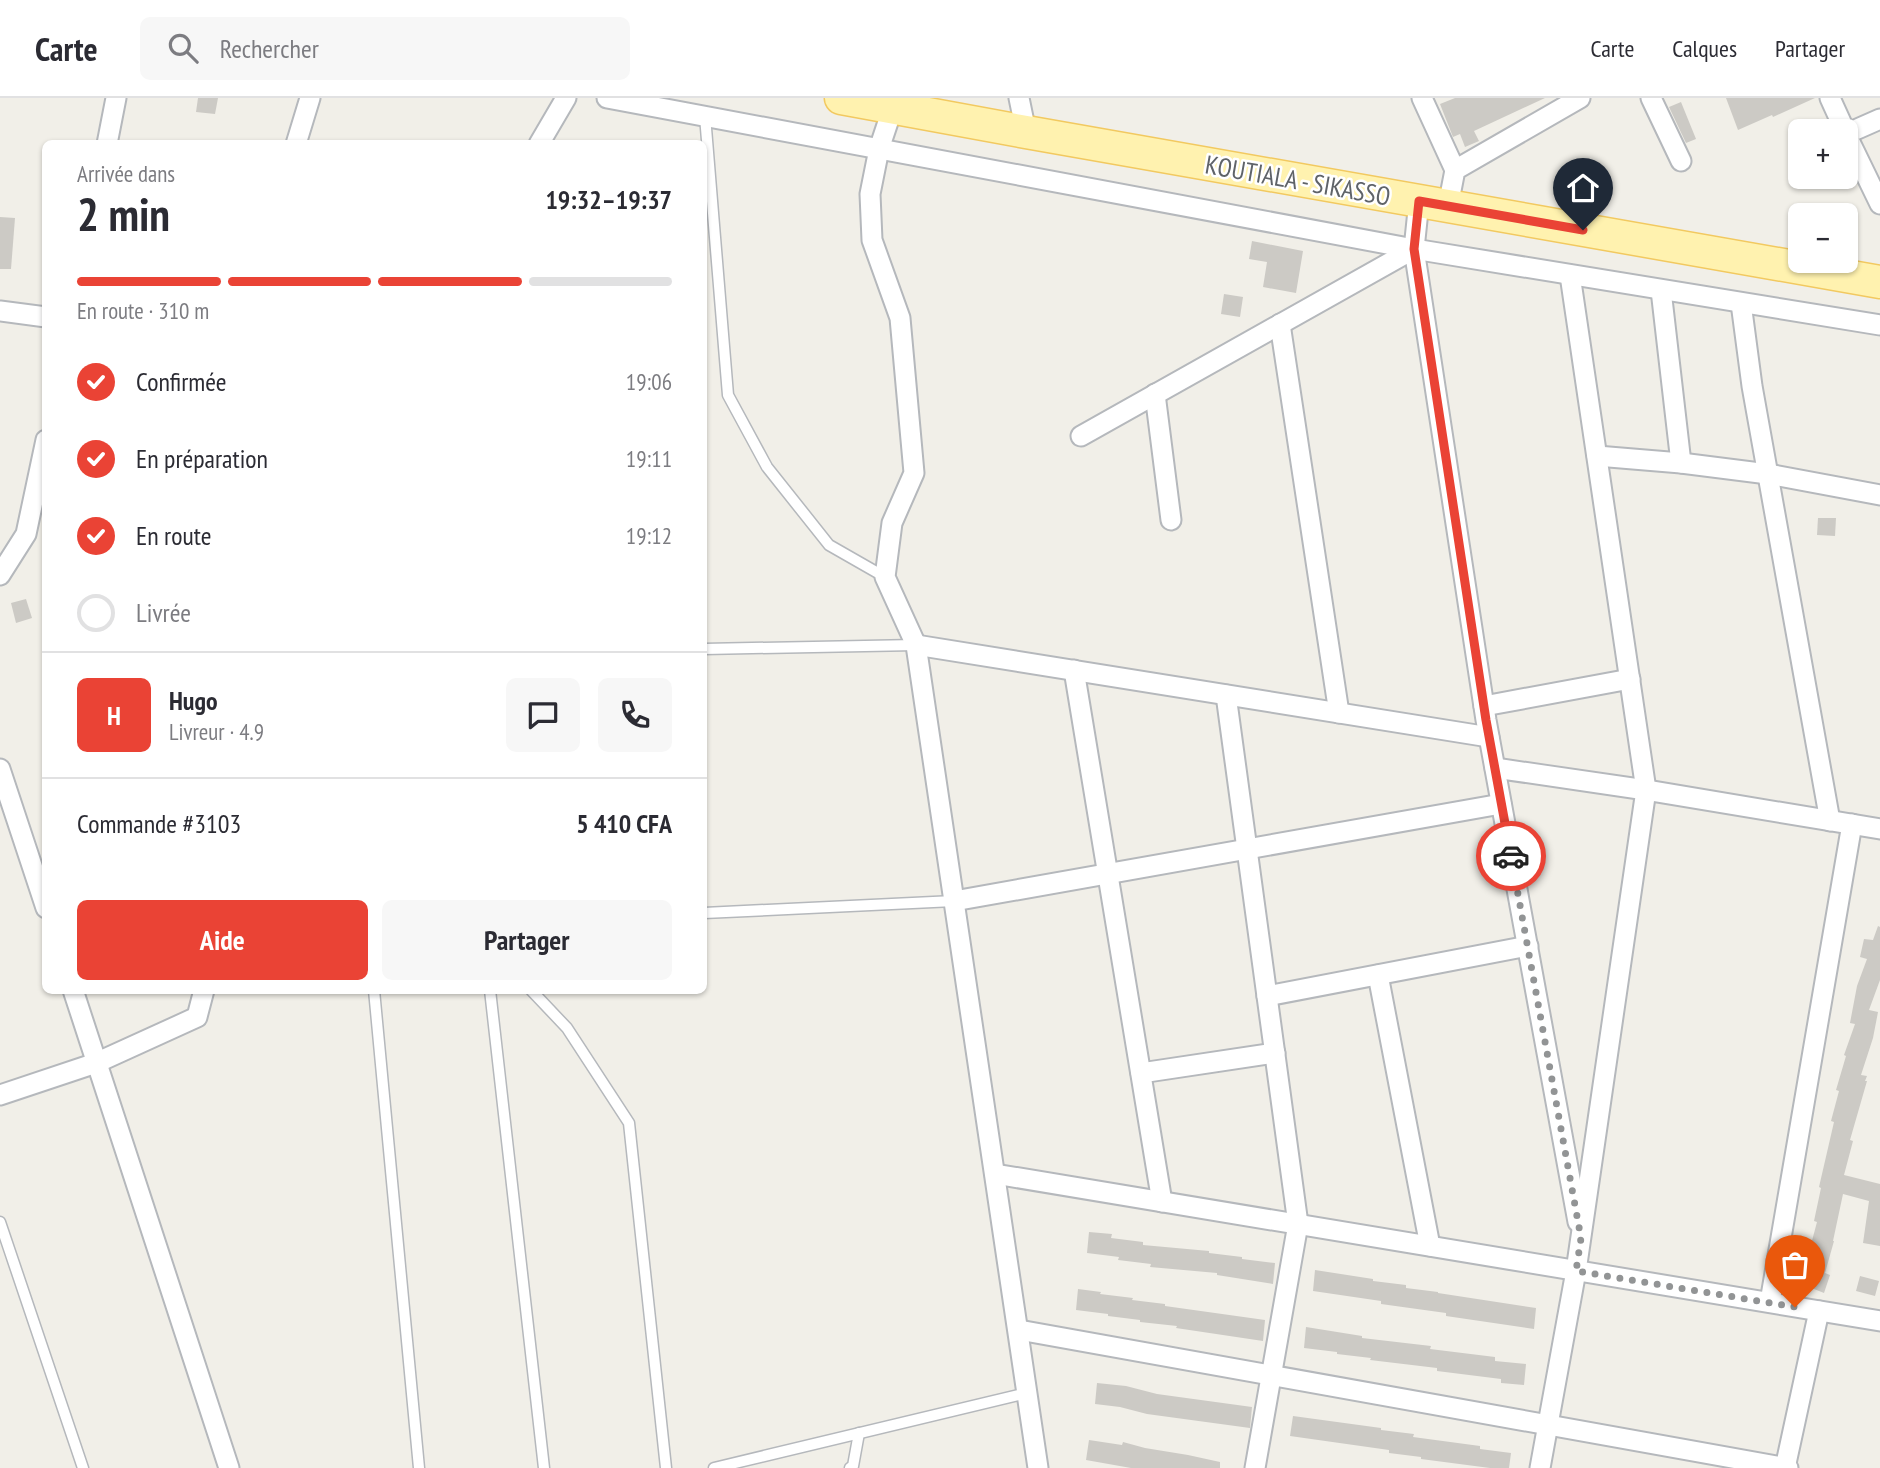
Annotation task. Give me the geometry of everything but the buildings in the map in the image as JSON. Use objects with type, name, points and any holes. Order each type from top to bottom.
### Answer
[{"type":"main road","name":"KOUTIALA - SIKASSO","points":[[841,98],[1880,282]]},
{"type":"street","points":[[108,140],[116,98]]},
{"type":"street","points":[[297,140],[310,98]]},
{"type":"street","points":[[541,140],[566,98]]},
{"type":"street","points":[[607,98],[1414,249],[1880,325]]},
{"type":"street","points":[[1019,98],[1026,132]]},
{"type":"street","points":[[1422,98],[1455,170]]},
{"type":"street","points":[[1580,98],[1455,170],[1434,204],[1414,249],[1489,737],[1581,1238]]},
{"type":"street","points":[[1651,98],[1681,161]]},
{"type":"street","points":[[1830,98],[1840,119]]},
{"type":"street","points":[[893,107],[879,149],[870,194],[872,240],[900,318],[914,473],[892,523],[885,577],[916,645],[1038,1468]]},
{"type":"street","points":[[1880,119],[1846,134],[1880,204]]},
{"type":"street","points":[[1081,436],[1414,249]]},
{"type":"street","points":[[1540,1468],[1576,1271],[1646,790],[1570,275]]},
{"type":"street","points":[[1661,290],[1681,463]]},
{"type":"street","points":[[1741,303],[1752,386],[1830,821]]},
{"type":"street","points":[[0,312],[42,317]]},
{"type":"street","points":[[1280,324],[1339,713]]},
{"type":"street","points":[[1155,394],[1171,520]]},
{"type":"street","points":[[1597,456],[1768,474],[1880,495]]},
{"type":"street","points":[[0,575],[26,534],[42,459]]},
{"type":"street","points":[[26,534],[42,528]]},
{"type":"street","points":[[916,645],[1489,737]]},
{"type":"street","points":[[1074,670],[1162,1202]]},
{"type":"street","points":[[1484,706],[1630,679]]},
{"type":"street","points":[[1227,695],[1298,1224],[1255,1468]]},
{"type":"street","points":[[1495,768],[1880,829]]},
{"type":"street","points":[[0,769],[42,896]]},
{"type":"street","points":[[954,901],[1502,804]]},
{"type":"street","points":[[1770,1302],[1852,824]]},
{"type":"street","points":[[1267,996],[1528,947]]},
{"type":"street","points":[[1378,975],[1430,1246]]},
{"type":"street","points":[[74,994],[229,1468]]},
{"type":"street","points":[[0,1095],[96,1063],[197,1017],[203,994]]},
{"type":"street","points":[[1141,1073],[1275,1053]]},
{"type":"street","points":[[995,1174],[1880,1321]]},
{"type":"street","points":[[1018,1330],[1786,1468],[1819,1311]]},
{"type":"lane","points":[[705,116],[707,140]]},
{"type":"lane","points":[[707,140],[728,395],[767,467],[828,545],[885,577]]},
{"type":"lane","points":[[707,649],[916,645]]},
{"type":"lane","points":[[707,913],[954,901]]},
{"type":"lane","points":[[374,994],[419,1468]]},
{"type":"lane","points":[[490,994],[544,1468]]},
{"type":"lane","points":[[535,994],[567,1028],[629,1124],[666,1468]]},
{"type":"lane","points":[[0,1222],[83,1468]]},
{"type":"lane","points":[[714,1468],[1027,1393]]},
{"type":"lane","points":[[850,1468],[853,1466],[859,1433]]},
{"type":"way so far","points":[[1511,856],[1581,1238],[1576,1271],[1795,1307]]},
{"type":"route","points":[[1511,856],[1486,720],[1414,249],[1419,201],[1583,230]]}]
